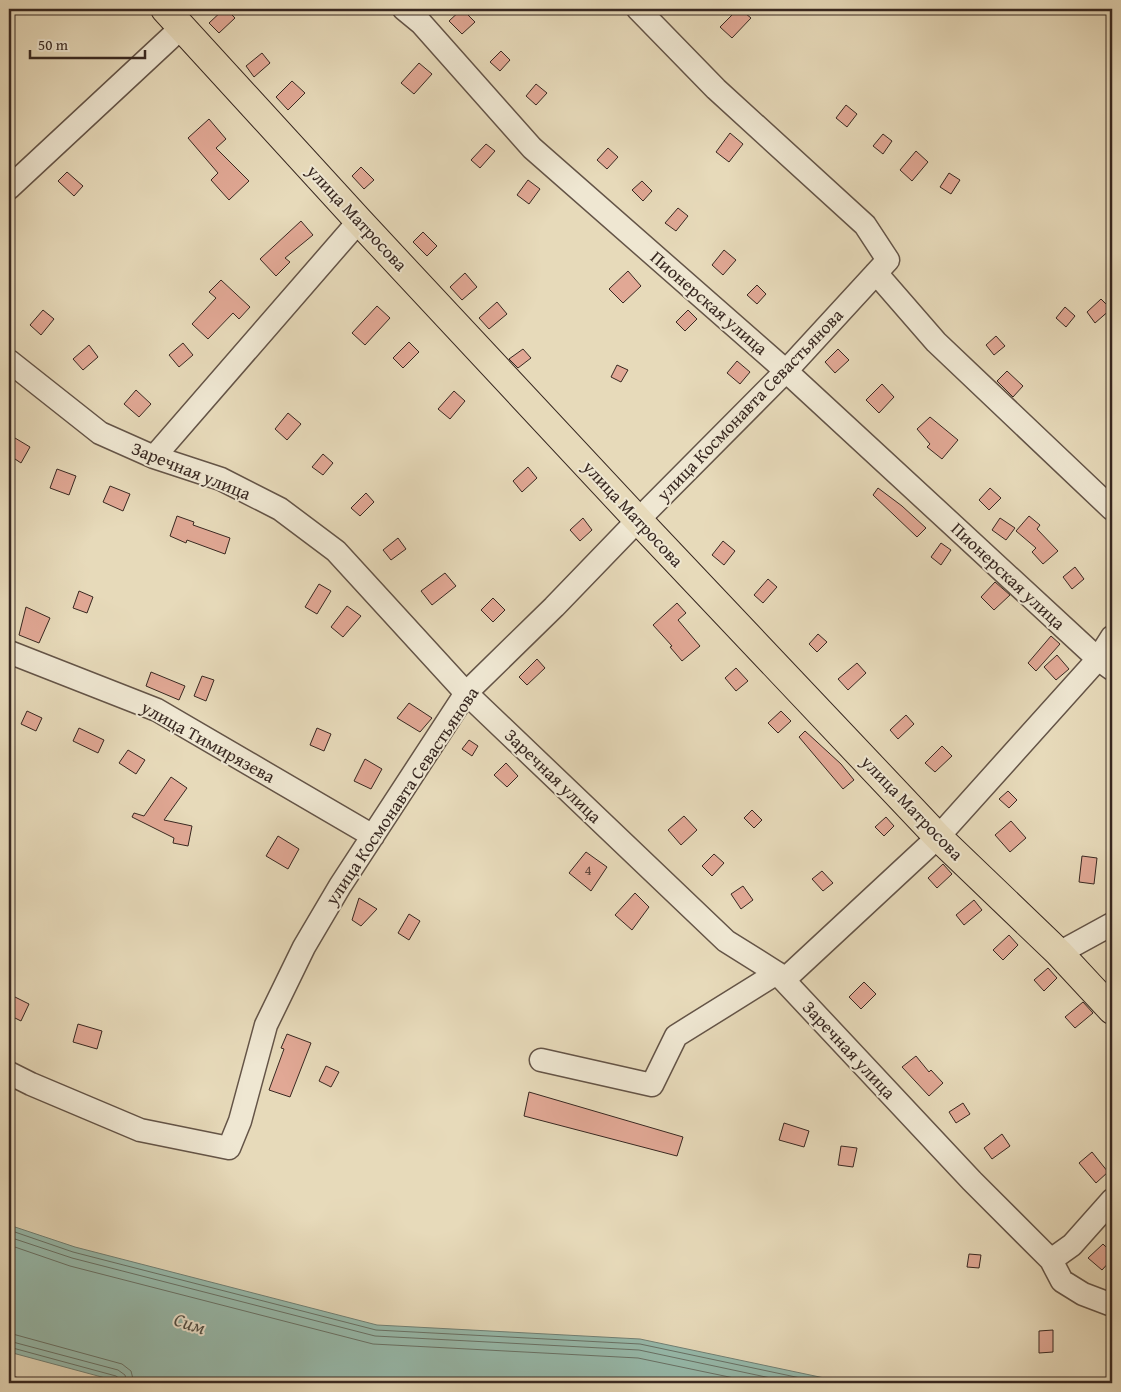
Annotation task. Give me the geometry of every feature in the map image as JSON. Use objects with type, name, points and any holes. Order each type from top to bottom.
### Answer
[{"type":"main road","name":"улица Матросова","points":[[174,18],[359,221],[638,520],[938,836],[1059,953],[1112,1010]]},
{"type":"street","name":"Пионерская улица","points":[[404,9],[421,23],[532,148],[786,371],[1105,664]]},
{"type":"street","name":"улица Космонавта Севастьянова","points":[[9,1073],[140,1130],[229,1148],[240,1121],[266,1025],[304,946],[340,886],[466,693],[554,607],[786,371],[888,260],[865,225],[716,89],[638,9]]},
{"type":"street","points":[[9,188],[174,18]]},
{"type":"street","points":[[154,457],[359,221]]},
{"type":"street","points":[[876,272],[936,342],[1112,509]]},
{"type":"street","name":"Заречная улица","points":[[9,360],[100,433],[154,457],[221,479],[280,509],[336,551],[466,693],[726,942],[781,977],[972,1181],[1050,1260],[1062,1281],[1084,1294],[1112,1305]]},
{"type":"street","points":[[542,1060],[652,1085],[676,1036],[781,977],[938,836],[1105,664],[1112,637]]},
{"type":"street","name":"улица Тимирязева","points":[[9,652],[158,710],[373,836]]},
{"type":"street","points":[[1059,953],[1112,924]]},
{"type":"street","points":[[1050,1260],[1072,1245],[1112,1200]]},
{"type":"water","name":"Сим","points":[[9,1225],[75,1247],[377,1325],[640,1339],[848,1383],[124,1383],[9,1352]]},
{"type":"building","points":[[224,9],[235,18],[219,33],[209,23]]},
{"type":"building","points":[[462,9],[475,22],[462,34],[449,21]]},
{"type":"building","points":[[738,9],[751,18],[732,38],[720,27]]},
{"type":"building","points":[[501,51],[510,60],[500,71],[490,62]]},
{"type":"building","points":[[262,53],[270,63],[254,77],[246,66]]},
{"type":"building","points":[[419,63],[432,74],[414,94],[401,83]]},
{"type":"building","points":[[292,81],[305,93],[288,110],[276,97]]},
{"type":"building","points":[[536,84],[547,93],[536,105],[526,96]]},
{"type":"building","points":[[846,105],[857,114],[847,127],[836,118]]},
{"type":"building","points":[[209,119],[226,139],[216,148],[249,181],[229,200],[211,180],[218,173],[188,138]]},
{"type":"building","points":[[730,133],[743,144],[729,162],[716,152]]},
{"type":"building","points":[[883,134],[892,141],[883,154],[873,146]]},
{"type":"building","points":[[486,144],[495,151],[480,168],[471,160]]},
{"type":"building","points":[[608,148],[618,157],[607,169],[597,160]]},
{"type":"building","points":[[916,151],[928,162],[912,181],[900,170]]},
{"type":"building","points":[[361,167],[374,180],[364,189],[352,176]]},
{"type":"building","points":[[67,172],[83,186],[74,196],[58,181]]},
{"type":"building","points":[[949,173],[960,180],[951,194],[940,187]]},
{"type":"building","points":[[528,180],[540,189],[529,204],[517,195]]},
{"type":"building","points":[[642,181],[652,191],[643,201],[632,190]]},
{"type":"building","points":[[678,208],[688,216],[676,231],[665,223]]},
{"type":"building","points":[[301,221],[313,235],[285,258],[290,262],[276,276],[260,259]]},
{"type":"building","points":[[423,232],[437,246],[427,256],[413,242]]},
{"type":"building","points":[[724,250],[736,260],[723,275],[712,265]]},
{"type":"building","points":[[628,271],[641,286],[623,303],[609,289]]},
{"type":"building","points":[[465,273],[477,287],[462,300],[450,287]]},
{"type":"building","points":[[221,280],[250,307],[239,319],[233,313],[208,339],[192,324],[216,298],[209,292]]},
{"type":"building","points":[[757,285],[766,294],[757,304],[747,295]]},
{"type":"building","points":[[1101,299],[1111,309],[1095,323],[1087,312]]},
{"type":"building","points":[[497,302],[507,314],[489,329],[479,318]]},
{"type":"building","points":[[377,306],[390,318],[365,345],[352,333]]},
{"type":"building","points":[[1065,307],[1075,316],[1066,327],[1056,318]]},
{"type":"building","points":[[43,310],[54,319],[41,335],[30,325]]},
{"type":"building","points":[[688,310],[697,319],[685,331],[676,322]]},
{"type":"building","points":[[996,336],[1005,346],[994,355],[986,345]]},
{"type":"building","points":[[409,342],[419,352],[403,368],[393,358]]},
{"type":"building","points":[[183,343],[193,355],[179,367],[169,355]]},
{"type":"building","points":[[89,345],[98,357],[83,370],[73,359]]},
{"type":"building","points":[[523,349],[531,358],[518,368],[509,359]]},
{"type":"building","points":[[838,349],[849,360],[835,373],[825,362]]},
{"type":"building","points":[[737,361],[750,372],[740,384],[727,373]]},
{"type":"building","points":[[617,365],[628,370],[621,382],[611,377]]},
{"type":"building","points":[[1007,371],[1023,386],[1013,397],[997,381]]},
{"type":"building","points":[[882,384],[894,397],[879,413],[866,400]]},
{"type":"building","points":[[136,390],[151,404],[139,417],[124,404]]},
{"type":"building","points":[[454,391],[465,401],[450,419],[438,409]]},
{"type":"building","points":[[288,413],[301,424],[287,440],[275,429]]},
{"type":"building","points":[[930,417],[958,440],[942,459],[927,447],[930,444],[917,429]]},
{"type":"building","points":[[15,438],[30,447],[21,463],[9,455],[9,448]]},
{"type":"building","points":[[323,454],[333,463],[323,475],[312,467]]},
{"type":"building","points":[[528,467],[537,478],[522,492],[513,481]]},
{"type":"building","points":[[57,469],[76,476],[69,495],[50,488]]},
{"type":"building","points":[[110,486],[130,494],[123,511],[103,502]]},
{"type":"building","points":[[878,488],[902,506],[926,528],[917,537],[873,495]]},
{"type":"building","points":[[990,488],[1001,498],[989,510],[979,500]]},
{"type":"building","points":[[366,493],[374,502],[360,516],[351,508]]},
{"type":"building","points":[[177,516],[194,522],[193,525],[230,538],[225,554],[187,540],[186,543],[170,536]]},
{"type":"building","points":[[1029,516],[1040,525],[1037,529],[1058,551],[1043,564],[1032,552],[1036,548],[1016,531]]},
{"type":"building","points":[[583,518],[592,530],[580,541],[570,530]]},
{"type":"building","points":[[1000,518],[1015,528],[1006,540],[992,530]]},
{"type":"building","points":[[398,538],[406,549],[391,560],[383,550]]},
{"type":"building","points":[[723,541],[735,551],[724,565],[712,555]]},
{"type":"building","points":[[941,543],[951,550],[941,565],[931,557]]},
{"type":"building","points":[[1075,567],[1084,579],[1072,589],[1063,577]]},
{"type":"building","points":[[445,573],[456,586],[432,605],[421,591]]},
{"type":"building","points":[[768,579],[777,587],[763,603],[754,595]]},
{"type":"building","points":[[995,582],[1010,595],[994,610],[981,597]]},
{"type":"building","points":[[319,584],[331,591],[317,614],[305,607]]},
{"type":"building","points":[[79,591],[93,597],[87,613],[73,608]]},
{"type":"building","points":[[493,598],[505,610],[493,622],[481,610]]},
{"type":"building","points":[[677,603],[686,613],[678,620],[700,646],[682,661],[670,647],[672,646],[653,625]]},
{"type":"building","points":[[347,606],[361,616],[343,637],[331,627]]},
{"type":"building","points":[[26,607],[50,618],[39,643],[19,635]]},
{"type":"building","points":[[818,634],[827,642],[817,652],[809,644]]},
{"type":"building","points":[[1051,636],[1060,644],[1036,671],[1028,663]]},
{"type":"building","points":[[1057,655],[1069,669],[1056,680],[1044,667]]},
{"type":"building","points":[[537,659],[545,668],[527,685],[519,677]]},
{"type":"building","points":[[857,663],[866,673],[848,690],[838,679]]},
{"type":"building","points":[[736,668],[748,681],[736,691],[725,678]]},
{"type":"building","points":[[151,672],[185,686],[179,700],[146,686]]},
{"type":"building","points":[[202,676],[214,680],[206,701],[194,696]]},
{"type":"building","points":[[409,703],[432,718],[420,732],[397,718]]},
{"type":"building","points":[[27,711],[42,718],[36,731],[21,724]]},
{"type":"building","points":[[781,711],[791,721],[778,733],[768,723]]},
{"type":"building","points":[[906,715],[914,724],[898,739],[890,730]]},
{"type":"building","points":[[79,728],[104,740],[98,753],[73,741]]},
{"type":"building","points":[[317,728],[331,734],[324,751],[310,745]]},
{"type":"building","points":[[805,731],[841,764],[854,780],[843,789],[799,737]]},
{"type":"building","points":[[469,740],[478,746],[472,756],[462,749]]},
{"type":"building","points":[[942,746],[952,756],[935,772],[925,763]]},
{"type":"building","points":[[128,750],[145,760],[136,774],[119,763]]},
{"type":"building","points":[[365,759],[382,769],[371,789],[354,781]]},
{"type":"building","points":[[506,763],[518,776],[507,787],[494,775]]},
{"type":"building","points":[[171,777],[187,788],[164,820],[192,826],[188,846],[173,843],[174,838],[132,817],[134,813],[144,816]]},
{"type":"building","points":[[1008,791],[1017,800],[1009,808],[999,799]]},
{"type":"building","points":[[752,810],[762,820],[754,828],[744,818]]},
{"type":"building","points":[[684,816],[697,830],[681,845],[668,830]]},
{"type":"building","points":[[886,817],[894,826],[884,836],[875,827]]},
{"type":"building","points":[[1011,821],[1026,838],[1010,852],[995,835]]},
{"type":"building","points":[[278,836],[299,849],[288,869],[266,856]]},
{"type":"building","points":[[586,852],[607,867],[591,891],[569,873]]},
{"type":"building","points":[[714,854],[724,863],[712,876],[702,866]]},
{"type":"building","points":[[1082,856],[1097,858],[1094,884],[1079,882]]},
{"type":"building","points":[[943,864],[952,874],[937,888],[928,878]]},
{"type":"building","points":[[822,871],[833,883],[823,891],[812,879]]},
{"type":"building","points":[[743,886],[753,900],[741,909],[731,894]]},
{"type":"building","points":[[635,893],[649,907],[632,930],[615,915]]},
{"type":"building","points":[[359,898],[377,909],[361,926],[352,920]]},
{"type":"building","points":[[974,900],[982,910],[964,925],[956,915]]},
{"type":"building","points":[[409,914],[420,921],[409,940],[398,933]]},
{"type":"building","points":[[1009,935],[1018,945],[1003,960],[993,950]]},
{"type":"building","points":[[1048,968],[1057,978],[1044,991],[1034,980]]},
{"type":"building","points":[[864,982],[876,994],[861,1009],[849,997]]},
{"type":"building","points":[[9,994],[29,1004],[21,1021],[9,1015]]},
{"type":"building","points":[[1083,1002],[1093,1013],[1075,1028],[1065,1017]]},
{"type":"building","points":[[78,1024],[102,1031],[97,1049],[73,1042]]},
{"type":"building","points":[[287,1034],[311,1043],[290,1097],[269,1090],[284,1049],[281,1048]]},
{"type":"building","points":[[916,1056],[929,1072],[931,1070],[943,1083],[929,1096],[902,1067]]},
{"type":"building","points":[[326,1066],[339,1072],[331,1087],[319,1081]]},
{"type":"building","points":[[529,1092],[683,1137],[677,1156],[524,1116]]},
{"type":"building","points":[[963,1103],[970,1114],[956,1123],[949,1112]]},
{"type":"building","points":[[784,1123],[809,1131],[804,1147],[779,1140]]},
{"type":"building","points":[[1002,1134],[1010,1146],[992,1159],[984,1148]]},
{"type":"building","points":[[841,1146],[857,1148],[853,1167],[838,1165]]},
{"type":"building","points":[[1092,1152],[1108,1172],[1096,1183],[1079,1163]]},
{"type":"building","points":[[1103,1244],[1112,1253],[1112,1259],[1102,1270],[1088,1258]]},
{"type":"building","points":[[969,1254],[981,1255],[979,1268],[967,1267]]},
{"type":"building","points":[[1053,1330],[1053,1352],[1039,1353],[1039,1331]]},
{"type":"railway","points":[[9,1377],[33,1383]]}]
